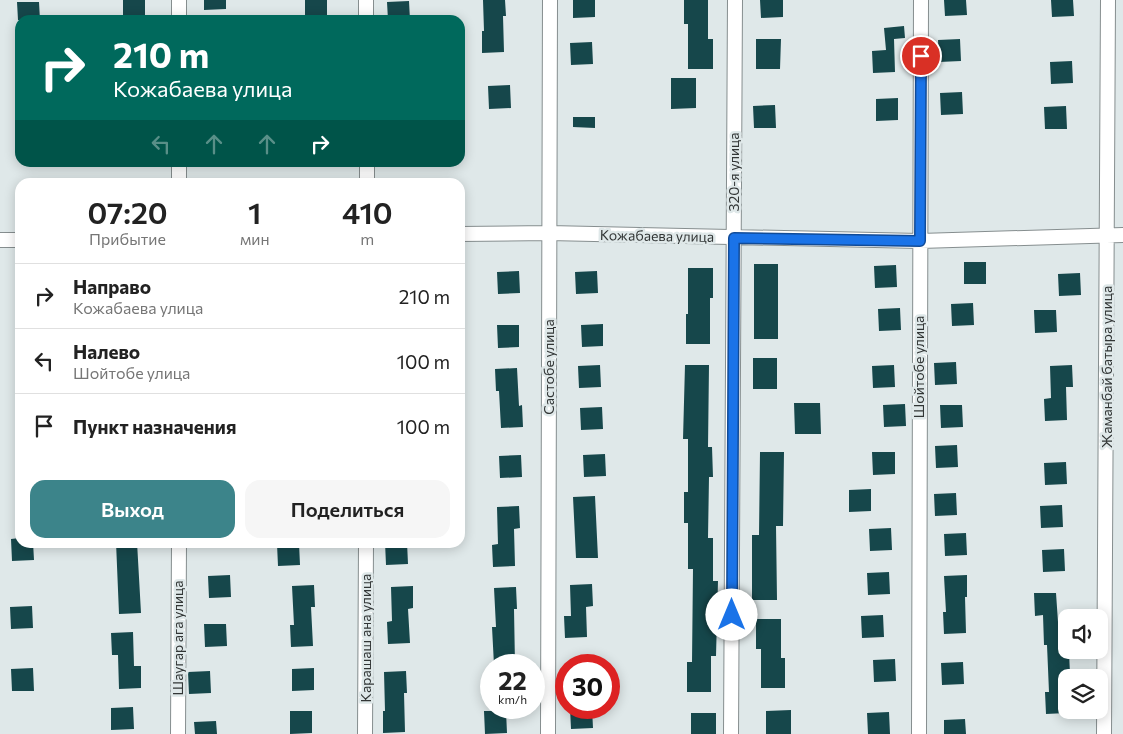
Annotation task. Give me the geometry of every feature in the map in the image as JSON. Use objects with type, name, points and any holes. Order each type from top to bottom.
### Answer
[{"type":"street","points":[[179,0],[179,15]]},
{"type":"street","points":[[366,0],[366,15]]},
{"type":"street","name":"Састобе улица","points":[[548,734],[550,0]]},
{"type":"street","name":"320-я улица","points":[[731,734],[735,0]]},
{"type":"street","name":"Шойтобе улица","points":[[919,734],[921,0]]},
{"type":"street","name":"Жаманбай батыра улица","points":[[1104,734],[1108,0]]},
{"type":"street","name":"Кожабаева улица","points":[[465,234],[549,233],[920,241],[1123,235]]},
{"type":"street","points":[[0,240],[15,240]]},
{"type":"street","name":"Шаугар ага улица","points":[[178,734],[179,548]]},
{"type":"street","name":"Карашаш ана улица","points":[[366,548],[366,734]]},
{"type":"building","points":[[123,0],[145,0],[145,15],[123,15]]},
{"type":"building","points":[[204,0],[226,0],[226,9],[204,10]]},
{"type":"building","points":[[305,0],[327,0],[327,15],[305,15]]},
{"type":"building","points":[[483,0],[505,0],[506,16],[503,16],[504,52],[482,53],[482,31],[484,31]]},
{"type":"building","points":[[573,0],[595,0],[595,17],[573,18]]},
{"type":"building","points":[[684,0],[708,0],[708,39],[713,39],[713,69],[688,69],[688,24],[684,24]]},
{"type":"building","points":[[760,0],[783,0],[783,17],[761,18]]},
{"type":"building","points":[[944,0],[966,0],[967,15],[945,16]]},
{"type":"building","points":[[1051,0],[1073,0],[1074,16],[1052,17]]},
{"type":"building","points":[[409,1],[410,15],[388,15],[387,2]]},
{"type":"building","points":[[17,2],[39,2],[40,15],[18,15]]},
{"type":"building","points":[[904,26],[905,38],[894,39],[895,72],[873,73],[872,51],[886,50],[884,28]]},
{"type":"building","points":[[756,39],[781,39],[780,69],[756,69]]},
{"type":"building","points":[[960,39],[961,61],[939,62],[938,40]]},
{"type":"building","points":[[592,42],[593,64],[571,65],[570,43]]},
{"type":"building","points":[[1072,61],[1073,83],[1051,84],[1050,62]]},
{"type":"building","points":[[671,78],[696,78],[696,108],[671,109]]},
{"type":"building","points":[[510,85],[511,108],[489,109],[488,86]]},
{"type":"building","points":[[962,92],[963,114],[941,115],[940,93]]},
{"type":"building","points":[[898,98],[898,120],[876,121],[876,99]]},
{"type":"building","points":[[775,105],[776,128],[754,128],[753,106]]},
{"type":"building","points":[[1066,106],[1067,129],[1045,129],[1044,107]]},
{"type":"building","points":[[573,117],[595,117],[595,128],[573,127]]},
{"type":"building","points":[[964,262],[986,262],[986,284],[964,284]]},
{"type":"building","points":[[754,264],[778,264],[778,339],[754,339]]},
{"type":"building","points":[[896,265],[897,287],[875,288],[874,266]]},
{"type":"building","points":[[688,268],[713,268],[713,298],[710,298],[710,344],[686,344]]},
{"type":"building","points":[[519,271],[520,293],[498,294],[497,272]]},
{"type":"building","points":[[597,271],[598,293],[576,294],[575,272]]},
{"type":"building","points":[[1080,273],[1081,295],[1059,296],[1058,274]]},
{"type":"building","points":[[973,303],[974,325],[952,326],[951,304]]},
{"type":"building","points":[[900,308],[901,330],[879,331],[878,309]]},
{"type":"building","points":[[1034,310],[1056,310],[1057,332],[1035,333]]},
{"type":"building","points":[[603,324],[603,346],[582,347],[581,325]]},
{"type":"building","points":[[497,325],[519,325],[519,347],[498,348]]},
{"type":"building","points":[[753,358],[777,358],[777,389],[753,389]]},
{"type":"building","points":[[956,362],[957,384],[935,385],[934,363]]},
{"type":"building","points":[[600,365],[601,387],[579,388],[578,366]]},
{"type":"building","points":[[685,365],[709,365],[708,447],[712,447],[713,477],[709,477],[708,538],[713,538],[713,581],[718,581],[716,656],[711,656],[711,692],[687,692],[687,662],[692,662],[693,569],[688,569],[688,523],[684,523],[684,492],[688,492],[688,439],[683,439]]},
{"type":"building","points":[[894,365],[895,387],[873,388],[872,366]]},
{"type":"building","points":[[1072,365],[1073,387],[1066,387],[1067,420],[1045,421],[1044,399],[1051,398],[1050,366]]},
{"type":"building","points":[[517,368],[519,406],[522,405],[523,427],[501,428],[499,391],[496,391],[495,369]]},
{"type":"building","points":[[794,403],[820,403],[821,434],[795,434]]},
{"type":"building","points":[[905,404],[906,426],[884,427],[883,405]]},
{"type":"building","points":[[940,405],[962,405],[963,427],[941,428]]},
{"type":"building","points":[[602,407],[603,429],[581,430],[580,408]]},
{"type":"building","points":[[957,445],[958,467],[936,468],[935,446]]},
{"type":"building","points":[[760,452],[784,452],[783,526],[776,526],[777,600],[752,600],[752,535],[759,535]]},
{"type":"building","points":[[872,452],[895,452],[895,474],[873,475]]},
{"type":"building","points":[[605,454],[606,476],[584,477],[583,455]]},
{"type":"building","points":[[521,455],[522,477],[500,478],[499,456]]},
{"type":"building","points":[[1066,462],[1067,484],[1045,485],[1044,463]]},
{"type":"building","points":[[871,489],[871,511],[849,512],[849,490]]},
{"type":"building","points":[[956,493],[957,515],[935,516],[934,494]]},
{"type":"building","points":[[595,496],[598,558],[576,558],[573,497]]},
{"type":"building","points":[[1062,505],[1063,527],[1041,528],[1040,506]]},
{"type":"building","points":[[519,506],[520,528],[514,529],[515,566],[493,567],[492,545],[498,544],[497,507]]},
{"type":"building","points":[[891,528],[892,550],[870,551],[869,529]]},
{"type":"building","points":[[966,533],[967,555],[945,556],[944,534]]},
{"type":"building","points":[[11,539],[15,539],[15,548],[33,548],[34,560],[12,561]]},
{"type":"building","points":[[116,548],[137,548],[141,613],[119,614]]},
{"type":"building","points":[[277,548],[299,548],[300,565],[278,566]]},
{"type":"building","points":[[385,548],[407,548],[408,564],[386,565]]},
{"type":"building","points":[[1064,549],[1065,571],[1043,572],[1042,550]]},
{"type":"building","points":[[889,572],[890,594],[868,595],[867,573]]},
{"type":"building","points":[[230,575],[231,597],[209,598],[208,576]]},
{"type":"building","points":[[967,575],[967,597],[965,597],[966,633],[944,634],[943,612],[946,612],[944,576]]},
{"type":"building","points":[[592,584],[593,606],[586,607],[587,637],[565,638],[564,616],[571,616],[570,585]]},
{"type":"building","points":[[314,585],[315,607],[311,607],[313,646],[291,647],[290,625],[294,625],[292,586]]},
{"type":"building","points":[[413,586],[413,608],[408,609],[410,643],[388,644],[387,622],[392,621],[391,587]]},
{"type":"building","points":[[516,587],[517,609],[514,609],[515,654],[493,654],[492,627],[496,627],[494,588]]},
{"type":"building","points":[[1034,593],[1056,593],[1058,659],[1069,659],[1070,669],[1058,669],[1058,713],[1046,714],[1045,692],[1049,692],[1047,645],[1044,645],[1043,615],[1035,616]]},
{"type":"building","points":[[32,606],[33,628],[11,629],[10,607]]},
{"type":"building","points":[[883,615],[884,637],[862,638],[861,616]]},
{"type":"building","points":[[756,619],[781,619],[781,658],[785,658],[785,688],[761,688],[761,649],[756,649]]},
{"type":"building","points":[[204,624],[226,624],[227,646],[205,647]]},
{"type":"building","points":[[133,632],[134,666],[141,666],[141,688],[119,689],[118,655],[112,655],[111,633]]},
{"type":"building","points":[[895,659],[896,681],[874,682],[873,660]]},
{"type":"building","points":[[963,662],[964,684],[942,685],[941,663]]},
{"type":"building","points":[[33,668],[34,691],[12,691],[11,669]]},
{"type":"building","points":[[314,668],[314,690],[292,691],[292,669]]},
{"type":"building","points":[[210,671],[211,693],[189,694],[188,672]]},
{"type":"building","points":[[406,671],[407,693],[404,693],[405,732],[383,733],[383,711],[385,711],[384,672]]},
{"type":"building","points":[[133,707],[134,729],[111,730],[111,708]]},
{"type":"building","points":[[791,710],[791,734],[766,734],[766,711]]},
{"type":"building","points":[[290,711],[312,711],[312,733],[290,734]]},
{"type":"building","points":[[889,712],[890,734],[868,734],[867,713]]},
{"type":"building","points":[[691,713],[716,713],[716,734],[691,734]]},
{"type":"building","points":[[484,719],[506,719],[507,733],[485,734]]},
{"type":"building","points":[[571,719],[593,719],[593,728],[571,729]]},
{"type":"building","points":[[965,719],[966,734],[944,734],[944,720]]},
{"type":"building","points":[[216,721],[217,734],[195,734],[194,722]]},
{"type":"route","points":[[732,615],[734,238],[920,241],[921,56]]}]
